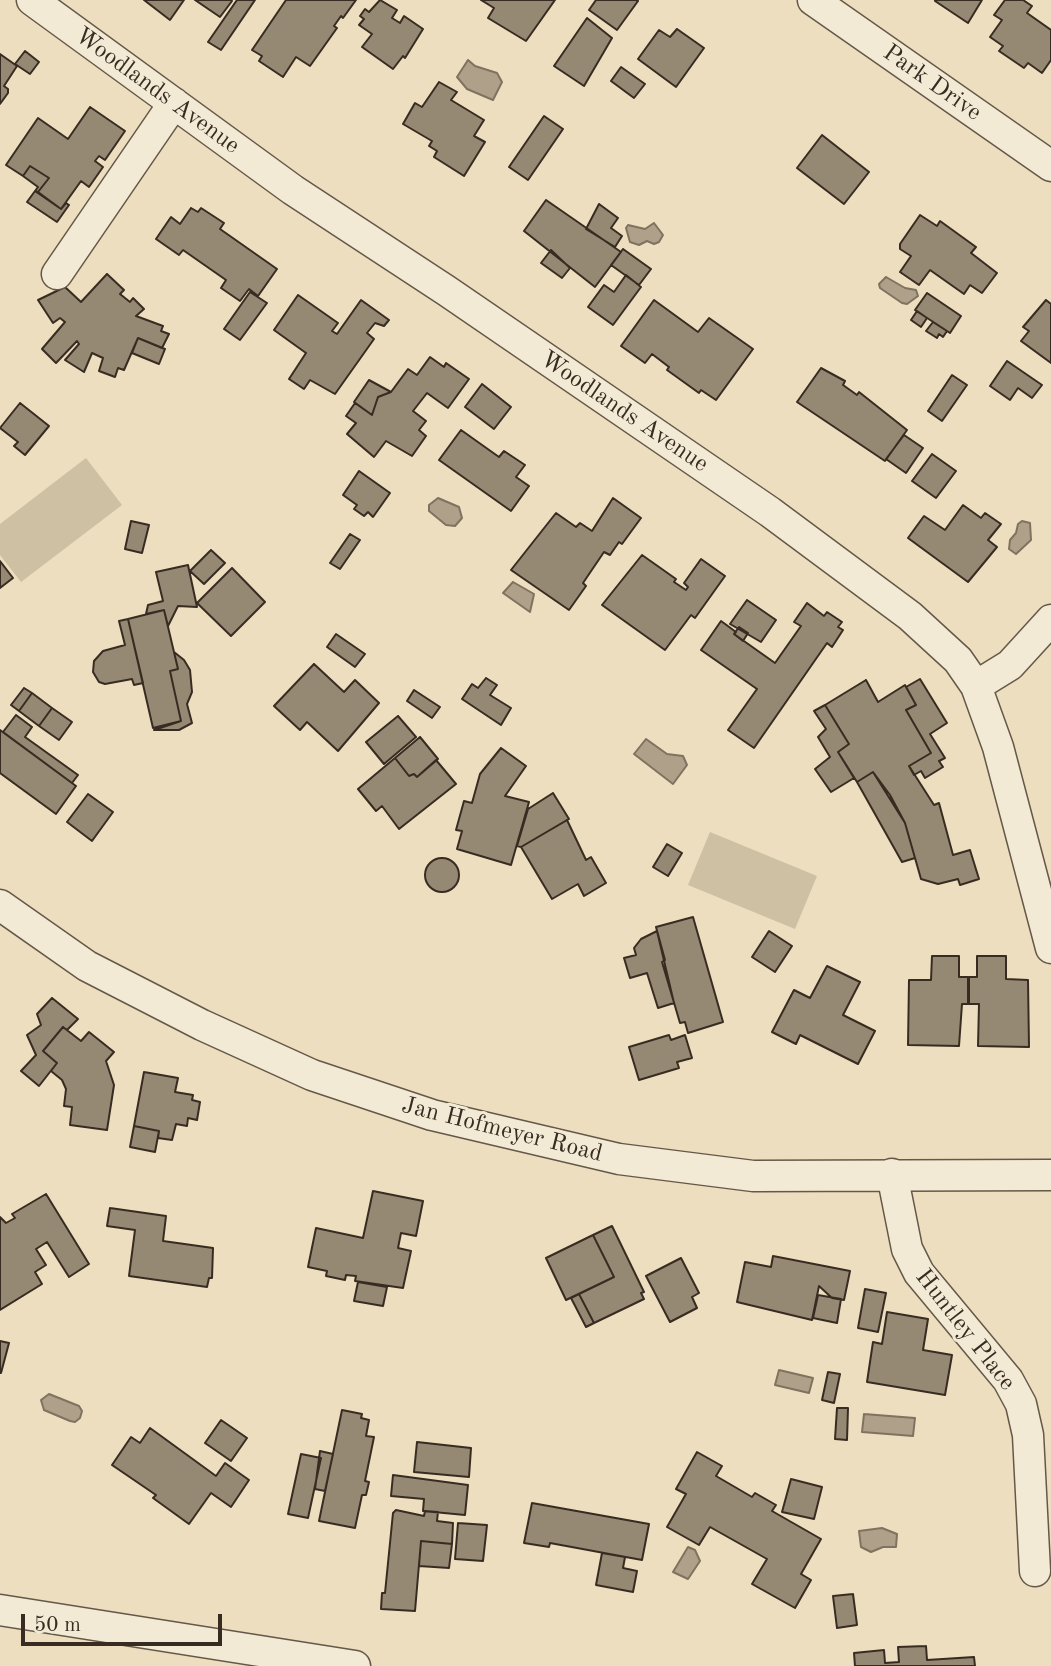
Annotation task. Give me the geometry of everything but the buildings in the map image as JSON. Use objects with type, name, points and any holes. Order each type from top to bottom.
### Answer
[{"type":"street","name":"Park Drive","points":[[813,0],[1051,166]]},
{"type":"street","name":"Woodlands Avenue","points":[[39,2],[293,190],[470,306],[861,576],[958,660],[976,686],[998,747],[1051,948]]},
{"type":"street","points":[[57,274],[174,103]]},
{"type":"street","points":[[976,686],[1010,665],[1051,620]]},
{"type":"street","name":"Jan Hofmeyer Road","points":[[0,905],[87,966],[202,1025],[312,1075],[409,1108],[607,1156],[693,1170],[753,1176],[1051,1175]]},
{"type":"street","name":"Huntley Place","points":[[892,1174],[907,1249],[919,1273],[1008,1380],[1021,1404],[1028,1435],[1035,1571]]},
{"type":"street","points":[[0,1610],[355,1666]]},
{"type":"shaded area","points":[[468,60],[475,66],[497,73],[502,82],[493,100],[467,89],[457,77]]},
{"type":"shaded area","points":[[654,223],[663,235],[659,242],[654,244],[647,241],[639,245],[630,242],[626,228],[628,225],[645,229]]},
{"type":"shaded area","points":[[886,277],[905,288],[916,290],[918,296],[907,304],[902,303],[880,288],[879,284]]},
{"type":"shaded area","points":[[86,458],[122,505],[21,582],[0,555],[0,524]]},
{"type":"shaded area","points":[[438,498],[459,507],[462,518],[455,526],[446,525],[429,511],[429,505]]},
{"type":"shaded area","points":[[1022,521],[1030,523],[1031,540],[1016,554],[1009,549],[1010,540]]},
{"type":"shaded area","points":[[513,582],[534,594],[530,612],[503,593]]},
{"type":"shaded area","points":[[646,739],[667,754],[683,756],[687,765],[673,784],[634,754]]},
{"type":"shaded area","points":[[710,832],[817,876],[795,929],[688,885]]},
{"type":"shaded area","points":[[779,1370],[813,1378],[809,1393],[775,1385]]},
{"type":"shaded area","points":[[49,1394],[79,1406],[82,1411],[80,1418],[75,1422],[70,1421],[44,1410],[41,1400]]},
{"type":"shaded area","points":[[864,1414],[915,1418],[913,1436],[862,1432]]},
{"type":"shaded area","points":[[882,1528],[897,1534],[896,1547],[883,1547],[871,1552],[861,1547],[859,1531]]},
{"type":"shaded area","points":[[688,1547],[695,1550],[700,1561],[688,1579],[673,1572]]}]
